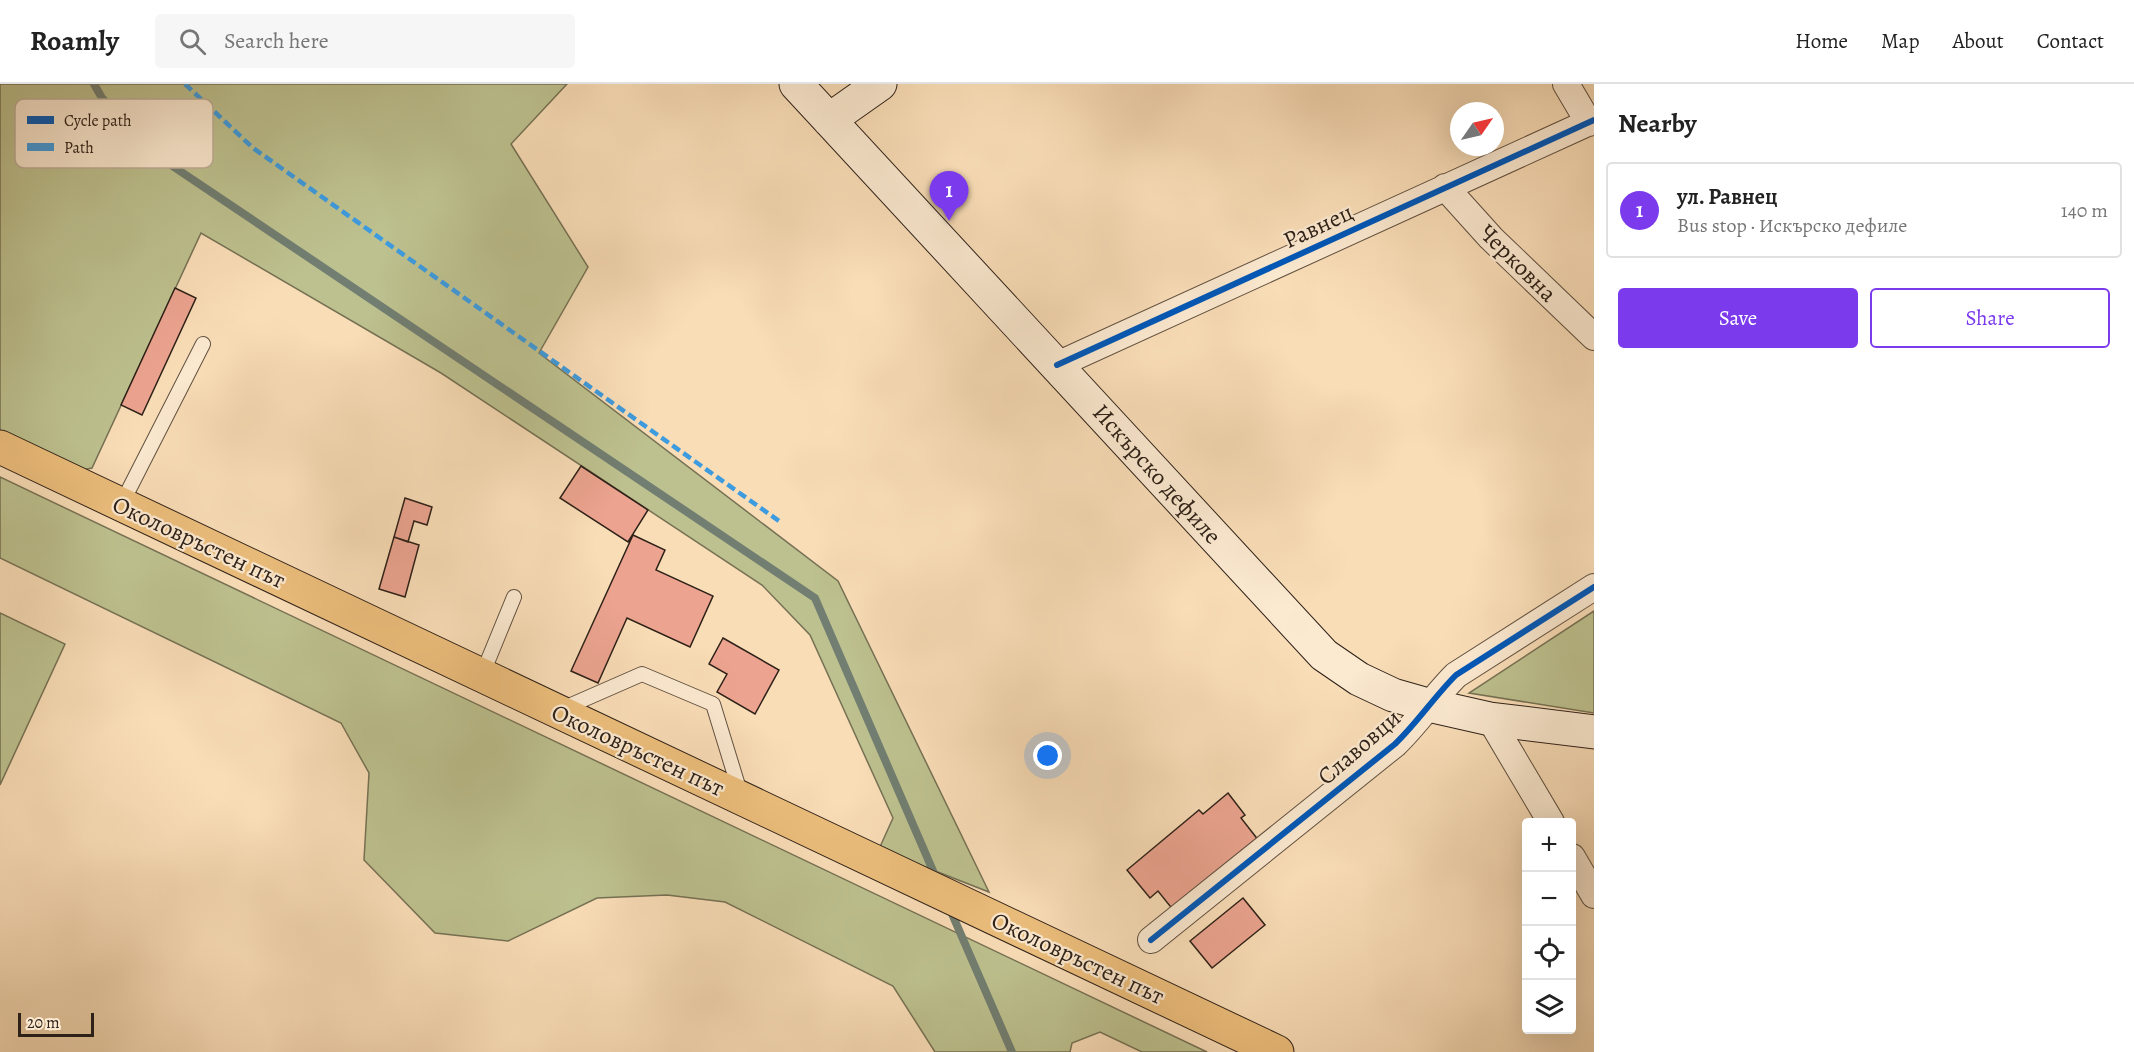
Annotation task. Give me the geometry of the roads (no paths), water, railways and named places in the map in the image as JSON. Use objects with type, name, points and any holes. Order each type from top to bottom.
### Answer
[{"type":"main road","name":"Искърско дефиле","points":[[796,84],[1324,655],[1367,683],[1393,695],[1428,705],[1490,719],[1594,732]]},
{"type":"main road","points":[[828,120],[880,84]]},
{"type":"main road","name":"Околовръстен път","points":[[0,447],[1277,1052]]},
{"type":"street","points":[[1566,84],[1592,122]]},
{"type":"street","name":"Равнец","points":[[1057,365],[1592,122]]},
{"type":"street","name":"Черковна","points":[[1445,187],[1491,238],[1594,337]]},
{"type":"street","name":"Славовци","points":[[1151,940],[1395,744],[1412,728],[1428,705],[1456,675],[1594,587]]},
{"type":"street","points":[[1490,719],[1549,818]]},
{"type":"street","points":[[1576,864],[1594,895]]},
{"type":"lane","points":[[121,505],[203,344]]},
{"type":"lane","points":[[482,676],[514,597]]},
{"type":"lane","points":[[557,711],[642,674],[713,704],[741,799]]},
{"type":"waterway","points":[[94,84],[103,99]]},
{"type":"waterway","points":[[175,168],[815,598],[937,880]]},
{"type":"waterway","points":[[949,907],[1012,1052]]},
{"type":"place","name":"ул. Равнец","points":[[949,221]]}]
